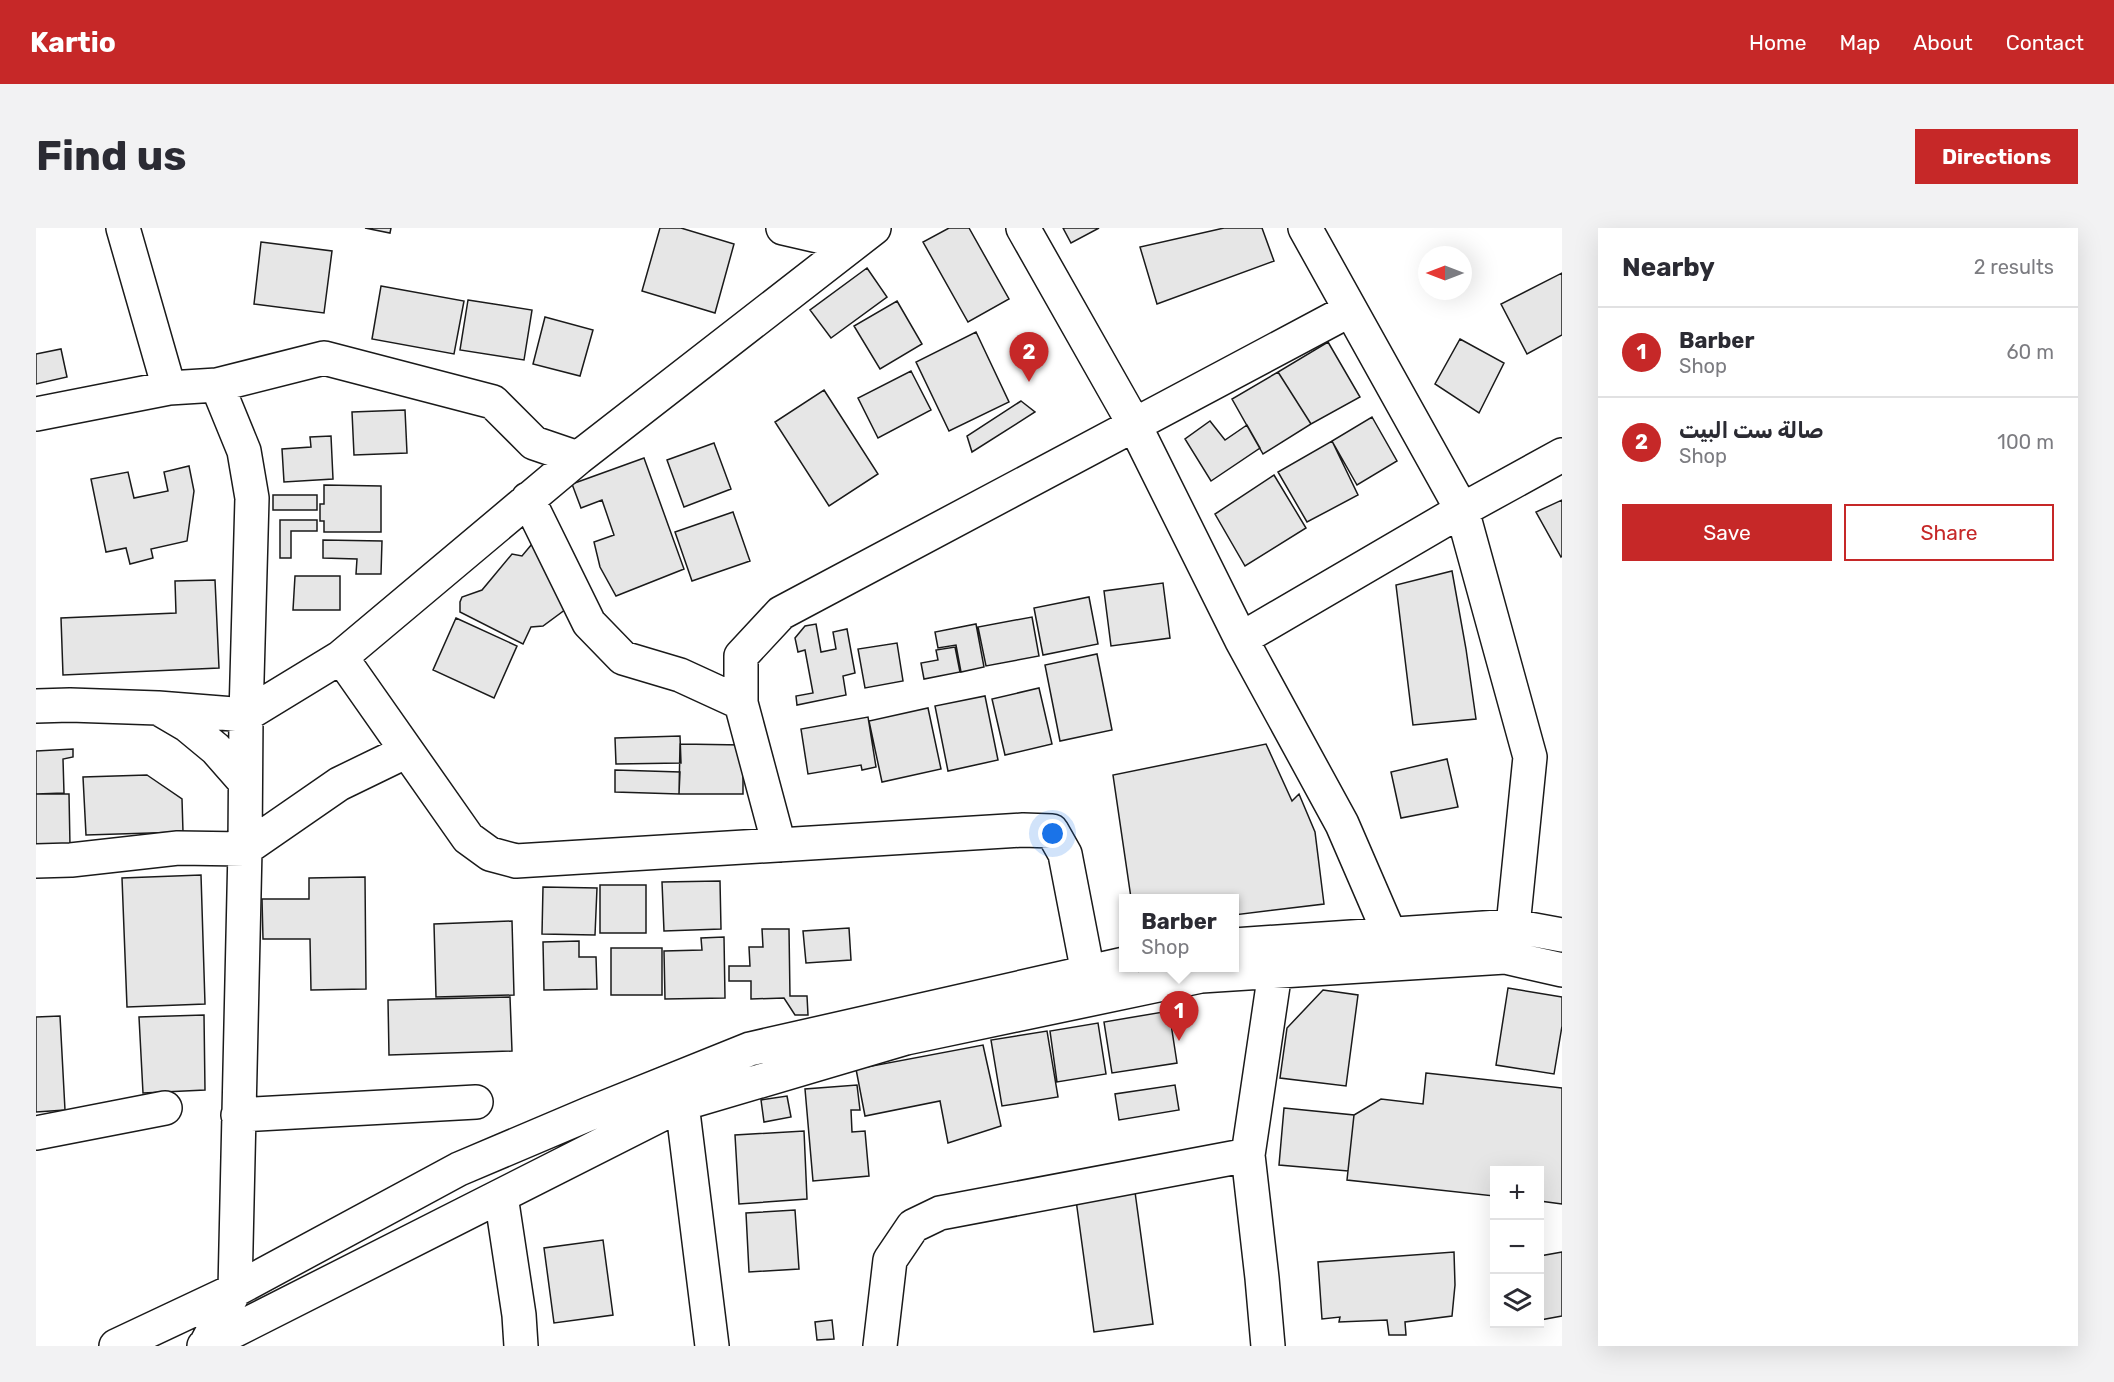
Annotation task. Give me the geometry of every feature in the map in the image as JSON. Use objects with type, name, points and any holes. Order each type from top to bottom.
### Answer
[{"type":"street","points":[[123,228],[169,388]]},
{"type":"street","points":[[783,228],[864,236]]},
{"type":"street","points":[[1023,228],[1134,424],[1241,639],[1342,824],[1390,935]]},
{"type":"street","points":[[1305,228],[1462,510],[1530,757],[1513,926]]},
{"type":"street","points":[[36,706],[158,708],[246,715],[341,657],[578,458],[864,236]]},
{"type":"street","points":[[779,845],[741,703],[741,656],[781,612],[1350,310]]},
{"type":"street","points":[[36,414],[169,388],[217,385],[324,358],[493,402],[534,443],[578,458]]},
{"type":"street","points":[[205,1346],[235,1290],[245,849],[244,781],[252,498],[244,451],[217,385]]},
{"type":"street","points":[[1241,639],[1462,510],[1562,455]]},
{"type":"street","points":[[528,499],[589,623],[623,658],[680,675],[741,703]]},
{"type":"street","points":[[341,657],[468,838],[490,854],[516,861],[1023,830],[1052,831],[1065,854],[1088,973]]},
{"type":"street","points":[[158,708],[186,725],[216,749],[244,781]]},
{"type":"street","points":[[36,861],[71,860],[178,848],[245,849],[339,784],[406,751]]},
{"type":"street","points":[[116,1346],[235,1290],[459,1169],[678,1092],[906,1038],[1201,976],[1275,972],[1323,954],[1390,935],[1513,926],[1562,935]]},
{"type":"street","points":[[1239,946],[1323,954],[1505,957],[1562,970]]},
{"type":"street","points":[[205,1346],[501,1196],[750,1049],[1119,965]]},
{"type":"street","points":[[1268,1346],[1248,1155],[1275,972]]},
{"type":"street","points":[[678,1092],[712,1346]]},
{"type":"street","points":[[238,1115],[477,1102]]},
{"type":"street","points":[[36,1133],[165,1108]]},
{"type":"street","points":[[880,1346],[890,1260],[913,1226],[940,1213],[1248,1155]]},
{"type":"street","points":[[501,1196],[519,1315],[521,1346]]},
{"type":"building","points":[[365,228],[391,228],[390,233]]},
{"type":"building","points":[[660,228],[681,228],[734,244],[715,313],[642,291]]},
{"type":"building","points":[[949,228],[969,228],[1009,299],[968,322],[923,242]]},
{"type":"building","points":[[1063,228],[1099,228],[1071,243]]},
{"type":"building","points":[[1224,228],[1262,228],[1274,261],[1157,304],[1140,247]]},
{"type":"building","points":[[261,242],[332,251],[324,313],[254,304]]},
{"type":"building","points":[[867,268],[887,297],[831,338],[810,310]]},
{"type":"building","points":[[1562,273],[1562,335],[1527,354],[1501,304]]},
{"type":"building","points":[[381,286],[464,301],[454,354],[372,339]]},
{"type":"building","points":[[468,300],[532,310],[524,360],[460,350]]},
{"type":"building","points":[[897,301],[922,344],[880,369],[854,326]]},
{"type":"building","points":[[545,317],[593,330],[580,376],[533,364]]},
{"type":"building","points":[[976,332],[1009,402],[949,431],[916,362]]},
{"type":"building","points":[[1460,339],[1504,363],[1479,413],[1435,384]]},
{"type":"building","points":[[1328,342],[1360,397],[1311,424],[1278,372]]},
{"type":"building","points":[[61,349],[67,377],[36,384],[36,354]]},
{"type":"building","points":[[911,371],[931,410],[878,438],[858,398]]},
{"type":"building","points":[[1278,372],[1311,424],[1263,454],[1232,399]]},
{"type":"building","points":[[824,390],[878,474],[829,506],[775,422]]},
{"type":"building","points":[[1021,401],[1035,412],[972,452],[967,436]]},
{"type":"building","points":[[405,410],[407,453],[354,455],[352,412]]},
{"type":"building","points":[[1372,417],[1397,461],[1357,485],[1332,441]]},
{"type":"building","points":[[1210,421],[1225,440],[1247,425],[1260,448],[1211,481],[1185,439]]},
{"type":"building","points":[[331,436],[333,479],[284,482],[282,449],[311,447],[310,437]]},
{"type":"building","points":[[1332,441],[1358,495],[1307,522],[1278,472]]},
{"type":"building","points":[[714,443],[731,489],[684,507],[667,460]]},
{"type":"building","points":[[644,458],[684,569],[616,596],[600,567],[594,542],[614,535],[602,500],[581,508],[572,484]]},
{"type":"building","points":[[189,466],[194,491],[187,541],[151,549],[153,558],[130,564],[126,548],[106,552],[91,479],[128,472],[134,498],[168,491],[164,472]]},
{"type":"building","points":[[1274,475],[1306,528],[1245,566],[1215,514]]},
{"type":"building","points":[[324,485],[381,486],[381,532],[324,532],[324,521],[320,521],[320,504],[324,504]]},
{"type":"building","points":[[273,495],[317,495],[317,510],[273,510]]},
{"type":"building","points":[[1562,500],[1562,556],[1561,557],[1536,512]]},
{"type":"building","points":[[733,512],[750,561],[692,581],[675,532]]},
{"type":"building","points":[[280,520],[317,520],[317,531],[291,531],[291,558],[280,558]]},
{"type":"building","points":[[323,540],[382,541],[381,574],[356,574],[357,559],[323,558]]},
{"type":"building","points":[[532,544],[538,547],[566,609],[543,626],[531,627],[523,644],[460,612],[460,602],[462,597],[482,590],[512,554],[522,556]]},
{"type":"building","points":[[1452,571],[1476,719],[1413,725],[1396,585]]},
{"type":"building","points":[[295,576],[340,576],[340,610],[293,610]]},
{"type":"building","points":[[215,580],[219,668],[63,675],[61,618],[176,613],[175,581]]},
{"type":"building","points":[[1163,583],[1170,638],[1111,646],[1104,591]]},
{"type":"building","points":[[1089,597],[1098,644],[1043,655],[1034,608]]},
{"type":"building","points":[[1032,617],[1039,656],[986,666],[978,627]]},
{"type":"building","points":[[456,618],[517,646],[494,698],[433,670]]},
{"type":"building","points":[[816,624],[821,652],[836,649],[833,632],[847,629],[855,673],[843,676],[846,695],[797,705],[796,696],[813,693],[805,650],[798,652],[795,638],[805,626]]},
{"type":"building","points":[[976,624],[984,667],[961,672],[956,645],[938,648],[935,632]]},
{"type":"building","points":[[897,643],[903,681],[865,688],[858,649]]},
{"type":"building","points":[[955,647],[960,672],[924,679],[921,663],[938,660],[936,650]]},
{"type":"building","points":[[1097,654],[1112,730],[1060,741],[1045,665]]},
{"type":"building","points":[[1039,688],[1052,744],[1005,755],[992,699]]},
{"type":"building","points":[[985,696],[998,760],[948,771],[935,706]]},
{"type":"building","points":[[928,708],[941,769],[882,782],[869,721]]},
{"type":"building","points":[[868,717],[876,767],[862,770],[861,765],[808,774],[801,729]]},
{"type":"building","points":[[680,736],[681,763],[616,764],[615,738]]},
{"type":"building","points":[[680,744],[743,745],[743,794],[679,794]]},
{"type":"building","points":[[1266,744],[1292,801],[1299,794],[1315,832],[1324,904],[1239,914],[1239,894],[1130,894],[1113,775]]},
{"type":"building","points":[[73,749],[73,757],[63,759],[64,793],[36,794],[36,751]]},
{"type":"building","points":[[1447,759],[1458,807],[1401,818],[1391,772]]},
{"type":"building","points":[[615,770],[680,772],[679,794],[615,792]]},
{"type":"building","points":[[147,775],[182,799],[183,832],[86,835],[83,777]]},
{"type":"building","points":[[36,794],[69,794],[70,846],[36,848]]},
{"type":"building","points":[[201,875],[205,1004],[127,1007],[122,878]]},
{"type":"building","points":[[365,877],[366,989],[311,990],[310,939],[263,939],[262,899],[309,899],[309,878]]},
{"type":"building","points":[[720,881],[721,929],[664,931],[662,882]]},
{"type":"building","points":[[600,885],[646,885],[646,933],[600,933]]},
{"type":"building","points":[[543,887],[597,888],[595,935],[542,934]]},
{"type":"building","points":[[512,921],[514,995],[436,997],[434,924]]},
{"type":"building","points":[[849,928],[851,960],[806,963],[803,931]]},
{"type":"building","points":[[762,929],[789,929],[790,996],[807,996],[808,1015],[795,1015],[784,998],[751,999],[751,981],[729,981],[729,966],[750,966],[749,947],[763,947]]},
{"type":"building","points":[[724,937],[725,998],[665,999],[664,951],[702,950],[701,938]]},
{"type":"building","points":[[579,941],[579,957],[596,957],[597,989],[544,990],[543,942]]},
{"type":"building","points":[[611,948],[662,948],[662,995],[611,995]]},
{"type":"building","points":[[1508,988],[1562,997],[1562,1026],[1554,1074],[1496,1065]]},
{"type":"building","points":[[1323,990],[1358,995],[1346,1086],[1280,1078],[1287,1028]]},
{"type":"building","points":[[510,997],[512,1051],[389,1055],[388,1000]]},
{"type":"building","points":[[1169,1011],[1177,1063],[1112,1073],[1104,1022]]},
{"type":"building","points":[[204,1015],[205,1090],[143,1093],[139,1017]]},
{"type":"building","points":[[60,1016],[65,1110],[36,1112],[36,1017]]},
{"type":"building","points":[[1098,1023],[1106,1074],[1057,1082],[1050,1031]]},
{"type":"building","points":[[1047,1031],[1058,1097],[1002,1106],[991,1040]]},
{"type":"building","points":[[983,1045],[1001,1126],[948,1143],[940,1101],[865,1116],[856,1069]]},
{"type":"building","points":[[1426,1073],[1562,1088],[1562,1204],[1544,1202],[1544,1166],[1490,1166],[1490,1196],[1347,1180],[1354,1115],[1381,1099],[1423,1104]]},
{"type":"building","points":[[857,1085],[860,1110],[851,1110],[852,1132],[865,1131],[869,1176],[813,1181],[805,1089]]},
{"type":"building","points":[[1175,1085],[1179,1110],[1119,1120],[1115,1094]]},
{"type":"building","points":[[787,1096],[791,1117],[764,1122],[761,1100]]},
{"type":"building","points":[[1284,1108],[1354,1115],[1348,1171],[1279,1165]]},
{"type":"building","points":[[804,1131],[807,1199],[739,1204],[735,1135]]},
{"type":"building","points":[[1135,1192],[1153,1324],[1094,1332],[1076,1200]]},
{"type":"building","points":[[795,1210],[799,1269],[749,1272],[746,1213]]},
{"type":"building","points":[[603,1240],[613,1315],[554,1323],[544,1248]]},
{"type":"building","points":[[1454,1252],[1455,1285],[1452,1316],[1405,1322],[1406,1335],[1389,1335],[1387,1320],[1339,1322],[1340,1317],[1322,1319],[1318,1262]]},
{"type":"building","points":[[1562,1252],[1562,1316],[1544,1319],[1544,1274],[1544,1255]]},
{"type":"building","points":[[832,1320],[834,1339],[817,1340],[815,1322]]},
{"type":"place","name":"صالة ست البيت","points":[[1029,382]]},
{"type":"place","name":"Barber","points":[[1179,1041]]}]
